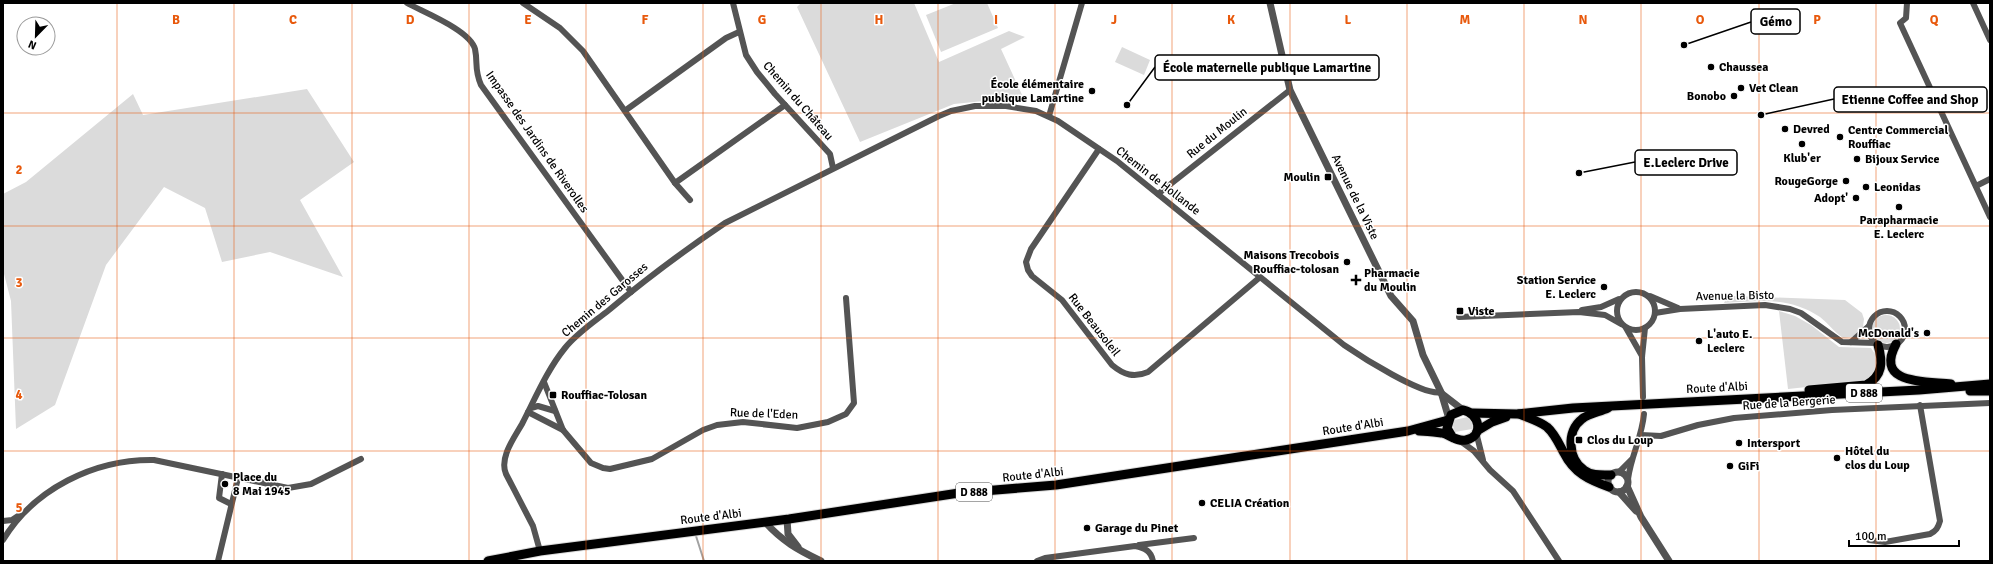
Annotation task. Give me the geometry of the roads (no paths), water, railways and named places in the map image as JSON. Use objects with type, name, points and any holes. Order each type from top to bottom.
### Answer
[{"type":"main road","points":[[1752,399],[1790,392],[1866,385],[1877,377],[1880,370],[1881,355],[1877,344]]},
{"type":"main road","points":[[1896,344],[1892,351],[1890,364],[1892,370],[1900,377],[1972,386]]},
{"type":"main road","name":"Route d'Albi","points":[[1468,412],[1517,414],[1612,406],[1919,390],[1990,384]]},
{"type":"main road","name":"Route d'Albi","points":[[1919,390],[1990,391]]},
{"type":"main road","points":[[1612,406],[1587,416],[1579,422],[1573,434],[1571,448],[1574,459],[1584,470],[1594,475],[1615,474]]},
{"type":"main road","points":[[1454,412],[1468,412],[1478,423],[1477,432],[1471,438],[1456,439],[1448,432],[1448,419],[1454,412]]},
{"type":"main road","points":[[1517,414],[1539,422],[1551,432],[1576,472],[1609,487]]},
{"type":"main road","name":"Route d'Albi","points":[[1477,432],[1492,422],[1517,414]]},
{"type":"main road","name":"Route d'Albi","points":[[540,551],[787,519],[959,493],[1056,486],[1408,431],[1448,419]]},
{"type":"main road","name":"Route d'Albi","points":[[1408,431],[1435,432],[1456,439]]},
{"type":"main road","name":"D 888","points":[[488,561],[540,551]]},
{"type":"street","name":"Impasse des Jardins de Riverolles","points":[[407,3],[462,32],[470,40],[474,48],[476,74],[480,85],[631,292]]},
{"type":"street","points":[[523,3],[560,28],[583,51],[690,200]]},
{"type":"street","name":"Chemin du Château","points":[[733,3],[739,32],[746,55],[753,66],[785,105],[830,154],[834,168]]},
{"type":"street","points":[[1048,116],[1082,3]]},
{"type":"street","name":"Avenue de la Viste","points":[[1270,3],[1290,90],[1391,296],[1413,321],[1423,354],[1441,392],[1448,419]]},
{"type":"street","points":[[1907,3],[1906,18],[1900,24],[1990,216]]},
{"type":"street","points":[[1972,3],[1990,40]]},
{"type":"street","points":[[1984,27],[1990,24]]},
{"type":"street","points":[[626,110],[726,38],[739,32]]},
{"type":"street","name":"Rue du Moulin","points":[[1158,194],[1290,90]]},
{"type":"street","points":[[676,182],[785,105]]},
{"type":"street","name":"Chemin de Hollande","points":[[834,168],[857,158],[939,116],[964,108],[988,105],[1006,106],[1036,111],[1048,116],[1099,149],[1158,194],[1259,278],[1344,345],[1373,364],[1428,392],[1436,394],[1441,392]]},
{"type":"street","name":"Rue Beausoleil","points":[[1099,149],[1031,249],[1026,262],[1028,270],[1032,276],[1062,300],[1112,365],[1124,374],[1133,376],[1140,376],[1148,372],[1259,278]]},
{"type":"street","name":"Chemin des Garosses","points":[[540,551],[535,530],[504,469],[505,458],[544,382],[561,354],[573,340],[631,292],[697,241],[725,223],[834,168]]},
{"type":"street","points":[[1976,186],[1990,178]]},
{"type":"street","points":[[1459,317],[1563,312],[1599,313],[1624,326],[1639,330],[1650,324],[1655,313],[1654,304],[1648,296],[1640,292],[1633,291],[1620,299],[1601,307],[1563,312]]},
{"type":"street","name":"Avenue la Bisto","points":[[1648,296],[1680,309]]},
{"type":"street","name":"Rue de l'Eden","points":[[544,382],[563,430],[591,463],[610,469],[652,459],[703,430],[717,425],[742,422],[797,428],[828,422],[846,414],[854,403],[846,298]]},
{"type":"street","points":[[1620,299],[1616,312],[1642,356]]},
{"type":"street","name":"Avenue la Bisto","points":[[1655,313],[1680,309],[1765,305],[1778,306],[1796,311],[1812,320],[1836,340],[1877,344]]},
{"type":"street","points":[[1851,342],[1869,326],[1872,318],[1877,313],[1891,311],[1897,314],[1902,319],[1905,330],[1903,336],[1896,344],[1890,346],[1877,344],[1872,339],[1869,326]]},
{"type":"street","points":[[1643,397],[1642,356],[1645,328]]},
{"type":"street","name":"Avenue de la Viste","points":[[1441,392],[1468,412]]},
{"type":"street","name":"Rue de la Bergerie","points":[[1641,435],[1661,436],[1698,425],[1734,418],[1990,403]]},
{"type":"street","points":[[530,410],[538,406],[555,412]]},
{"type":"street","points":[[1869,540],[1884,542],[1930,534],[1936,531],[1940,522],[1920,406]]},
{"type":"street","name":"Rue de l'Eden","points":[[530,410],[563,430]]},
{"type":"street","points":[[1619,492],[1628,483],[1631,460],[1641,435],[1644,414]]},
{"type":"street","points":[[1477,432],[1484,461]]},
{"type":"street","points":[[1456,439],[1474,451],[1484,461],[1490,470],[1513,491],[1559,561]]},
{"type":"street","points":[[3,521],[12,520],[56,486],[68,480],[96,468],[125,461],[154,460],[282,487],[311,484],[361,459]]},
{"type":"street","points":[[1631,460],[1615,474],[1608,483],[1609,487],[1613,491],[1619,492],[1641,517],[1669,561]]},
{"type":"street","points":[[222,474],[219,498],[231,504]]},
{"type":"street","points":[[1615,474],[1626,475],[1641,517]]},
{"type":"street","points":[[218,561],[238,478]]},
{"type":"street","points":[[3,540],[21,514]]},
{"type":"street","points":[[787,519],[788,534],[804,553]]},
{"type":"street","points":[[765,522],[778,536],[804,553],[821,561]]},
{"type":"street","points":[[1037,561],[1045,558],[1194,538]]},
{"type":"street","points":[[1135,546],[1147,549],[1151,553],[1153,561]]},
{"type":"waterway","points":[[696,536],[704,561]]},
{"type":"place","name":"Gémo","points":[[1684,45]]},
{"type":"place","name":"Chaussea","points":[[1711,67]]},
{"type":"place","name":"Vet Clean","points":[[1741,88]]},
{"type":"place","name":"École élémentaire publique Lamartine","points":[[1092,91]]},
{"type":"place","name":"Bonobo","points":[[1734,96]]},
{"type":"place","name":"École maternelle publique Lamartine","points":[[1127,105]]},
{"type":"place","name":"Etienne Coffee and Shop","points":[[1761,115]]},
{"type":"place","name":"Devred","points":[[1785,129]]},
{"type":"place","name":"Centre Commercial Rouffiac","points":[[1840,137]]},
{"type":"place","name":"Klub'er","points":[[1802,144]]},
{"type":"place","name":"Bijoux Service","points":[[1857,159]]},
{"type":"place","name":"E.Leclerc Drive","points":[[1579,173]]},
{"type":"place","name":"Moulin","points":[[1328,177]]},
{"type":"place","name":"RougeGorge","points":[[1846,181]]},
{"type":"place","name":"Leonidas","points":[[1866,187]]},
{"type":"place","name":"Adopt'","points":[[1856,198]]},
{"type":"place","name":"Parapharmacie E. Leclerc","points":[[1899,207]]},
{"type":"place","name":"Maisons Trecobois Rouffiac-tolosan","points":[[1347,262]]},
{"type":"place","name":"Pharmacie du Moulin","points":[[1356,280]]},
{"type":"place","name":"Station Service E. Leclerc","points":[[1604,287]]},
{"type":"place","name":"Viste","points":[[1460,311]]},
{"type":"place","name":"McDonald's","points":[[1927,333]]},
{"type":"place","name":"L'auto E. Leclerc","points":[[1699,341]]},
{"type":"place","name":"Rouffiac-Tolosan","points":[[553,395]]},
{"type":"place","name":"Clos du Loup","points":[[1579,440]]},
{"type":"place","name":"Intersport","points":[[1739,443]]},
{"type":"place","name":"Hôtel du clos du Loup","points":[[1837,458]]},
{"type":"place","name":"GiFi","points":[[1730,466]]},
{"type":"place","name":"Place du 8 Mai 1945","points":[[225,484]]},
{"type":"place","name":"CELIA Création","points":[[1202,503]]},
{"type":"place","name":"Garage du Pinet","points":[[1087,528]]}]
